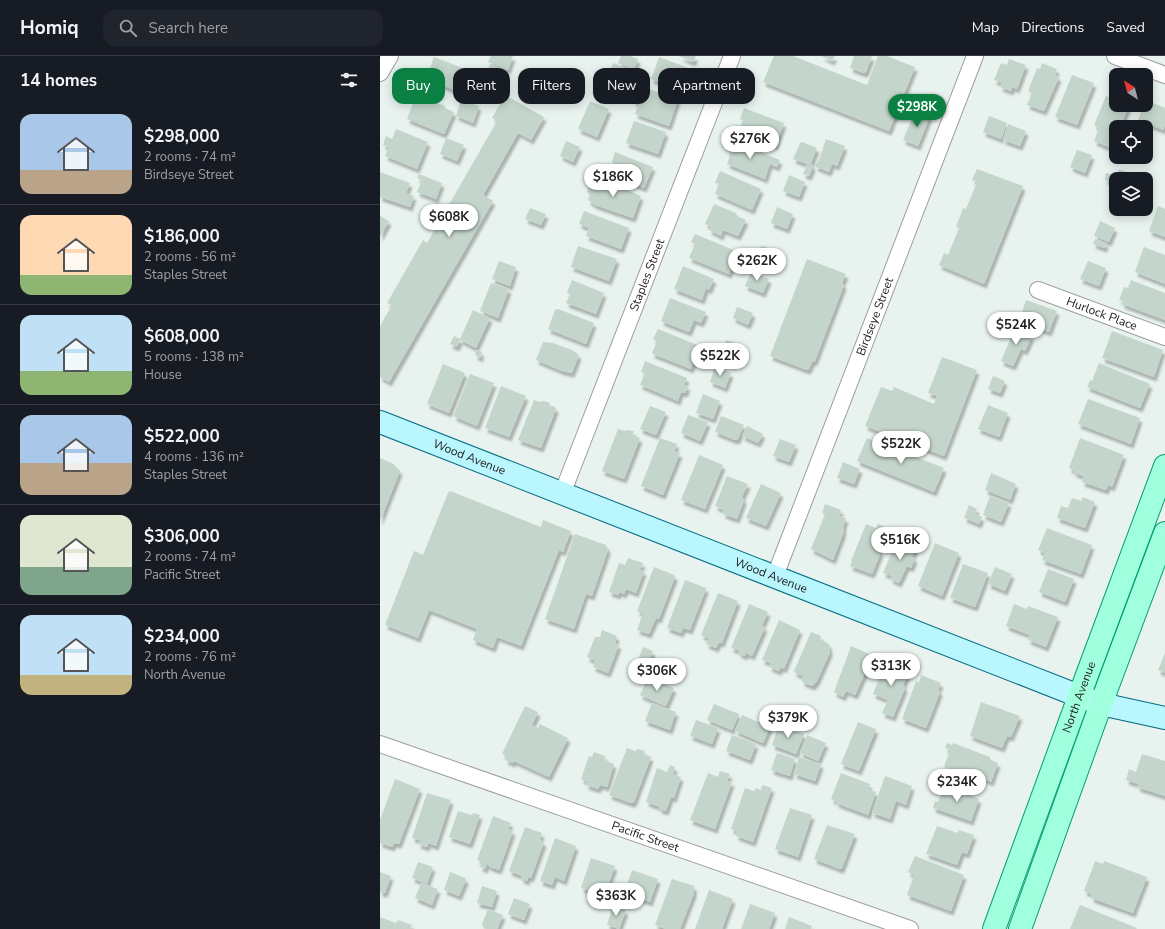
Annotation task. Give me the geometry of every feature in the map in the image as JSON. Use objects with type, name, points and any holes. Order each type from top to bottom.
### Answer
[{"type":"main road","name":"North Avenue","points":[[994,929],[1165,466]]},
{"type":"main road","name":"North Avenue","points":[[1020,929],[1101,704],[1165,533]]},
{"type":"street","points":[[380,73],[390,56]]},
{"type":"street","name":"Staples Street","points":[[562,494],[732,56]]},
{"type":"street","name":"Birdseye Street","points":[[775,576],[975,56]]},
{"type":"street","points":[[1115,56],[1165,75]]},
{"type":"street","name":"Hurlock Place","points":[[1038,290],[1165,337]]},
{"type":"street","name":"Wood Avenue","points":[[380,422],[1079,696],[1101,704],[1165,718]]},
{"type":"street","name":"Pacific Street","points":[[380,744],[910,929]]},
{"type":"building","points":[[491,56],[513,56],[509,68],[503,68],[488,62]]},
{"type":"building","points":[[621,56],[630,56],[638,59],[635,68],[629,68],[618,63]]},
{"type":"building","points":[[679,56],[696,56],[693,62]]},
{"type":"building","points":[[774,56],[793,56],[867,85],[878,56],[887,56],[915,67],[889,131],[763,82]]},
{"type":"building","points":[[821,56],[835,56],[832,61]]},
{"type":"building","points":[[854,56],[872,56],[866,72],[864,73],[850,68]]},
{"type":"building","points":[[434,57],[463,68],[453,68],[453,89],[445,86],[445,68],[430,68]]},
{"type":"building","points":[[659,57],[688,68],[658,68],[658,82],[651,79]]},
{"type":"building","points":[[1009,59],[1026,65],[1017,89],[1012,87],[1011,91],[1000,87],[1002,83],[994,80],[1001,63],[1007,65]]},
{"type":"building","points":[[613,63],[626,68],[611,68]]},
{"type":"building","points":[[1042,63],[1057,69],[1055,75],[1059,77],[1044,111],[1027,105],[1032,93],[1028,91],[1037,68],[1040,69]]},
{"type":"building","points":[[490,64],[499,68],[488,68]]},
{"type":"building","points":[[1072,75],[1094,83],[1077,125],[1055,117]]},
{"type":"building","points":[[650,89],[658,92],[658,104],[676,104],[669,126],[635,114],[639,104],[650,104]]},
{"type":"building","points":[[1106,96],[1109,97],[1109,112],[1126,112],[1123,120],[1109,120],[1109,147],[1094,141],[1099,128],[1094,125]]},
{"type":"building","points":[[510,98],[518,102],[518,104],[521,104],[544,117],[531,140],[518,133],[483,195],[493,201],[389,382],[380,377],[380,326],[392,305],[387,303],[423,240],[427,243],[497,121],[492,118],[500,104],[510,104]]},
{"type":"building","points":[[590,101],[593,102],[593,104],[597,104],[609,109],[597,137],[578,129]]},
{"type":"building","points":[[1153,103],[1165,108],[1165,125],[1163,130],[1153,126],[1153,120],[1138,120],[1141,112],[1153,112]]},
{"type":"building","points":[[413,104],[440,104],[454,112],[444,134],[407,119]]},
{"type":"building","points":[[460,104],[473,104],[479,106],[473,123],[456,116]]},
{"type":"building","points":[[744,108],[784,123],[775,146],[738,132],[743,120],[740,119]]},
{"type":"building","points":[[915,111],[930,116],[918,146],[903,140]]},
{"type":"building","points":[[989,116],[1007,123],[1001,139],[983,132]]},
{"type":"building","points":[[634,121],[666,132],[658,154],[626,143]]},
{"type":"building","points":[[1008,124],[1026,131],[1020,146],[1003,140]]},
{"type":"building","points":[[396,129],[428,142],[417,169],[385,156],[389,147],[383,145],[386,136],[392,139]]},
{"type":"building","points":[[446,138],[464,145],[457,161],[440,154]]},
{"type":"building","points":[[826,139],[845,146],[837,166],[832,164],[829,172],[816,167],[815,165],[819,160]]},
{"type":"building","points":[[731,140],[780,160],[777,167],[770,164],[765,179],[727,164],[731,153],[727,151]]},
{"type":"building","points":[[566,141],[580,147],[573,162],[560,156]]},
{"type":"building","points":[[802,142],[817,148],[811,163],[813,167],[809,176],[803,174],[807,164],[793,159],[800,143]]},
{"type":"building","points":[[1077,150],[1092,155],[1085,173],[1070,167]]},
{"type":"building","points":[[615,152],[653,167],[644,188],[610,174],[614,164],[612,161]]},
{"type":"building","points":[[977,169],[1023,186],[984,284],[939,265],[944,253],[948,255],[959,228],[956,227],[963,208],[966,209],[977,182],[972,180]]},
{"type":"building","points":[[1119,169],[1127,172],[1118,172]]},
{"type":"building","points":[[720,171],[761,189],[752,210],[715,194],[719,184],[715,183]]},
{"type":"building","points":[[380,172],[410,183],[406,193],[414,196],[410,207],[380,197]]},
{"type":"building","points":[[1106,173],[1109,174],[1109,182],[1105,180]]},
{"type":"building","points":[[419,174],[442,183],[436,199],[417,192],[422,180],[417,178]]},
{"type":"building","points":[[789,175],[805,182],[799,197],[783,191]]},
{"type":"building","points":[[596,179],[604,180],[641,196],[633,218],[595,205],[588,200],[590,195],[587,192],[590,183],[594,184]]},
{"type":"building","points":[[714,204],[736,213],[737,216],[746,220],[738,236],[723,230],[721,236],[709,230],[711,226],[705,224]]},
{"type":"building","points":[[1158,206],[1165,209],[1165,237],[1149,231]]},
{"type":"building","points":[[777,207],[793,214],[787,229],[771,223]]},
{"type":"building","points":[[530,208],[546,214],[541,225],[525,219]]},
{"type":"building","points":[[584,211],[629,228],[621,249],[586,236],[589,228],[579,224]]},
{"type":"building","points":[[380,216],[389,221],[380,237]]},
{"type":"building","points":[[1100,221],[1115,228],[1109,242],[1094,236]]},
{"type":"building","points":[[695,234],[736,251],[735,259],[729,274],[689,258],[695,244],[691,242]]},
{"type":"building","points":[[1095,239],[1106,243],[1105,247],[1104,248],[1093,244]]},
{"type":"building","points":[[578,246],[617,259],[609,281],[571,267]]},
{"type":"building","points":[[761,246],[772,249],[769,258],[758,255]]},
{"type":"building","points":[[1144,247],[1165,255],[1165,284],[1135,272]]},
{"type":"building","points":[[807,259],[846,274],[842,283],[844,285],[815,361],[812,362],[807,370],[770,356]]},
{"type":"building","points":[[499,261],[516,267],[510,286],[492,279]]},
{"type":"building","points":[[1088,261],[1106,268],[1099,286],[1080,279]]},
{"type":"building","points":[[683,266],[714,279],[709,290],[706,288],[702,300],[674,289]]},
{"type":"building","points":[[751,272],[769,279],[763,293],[745,286]]},
{"type":"building","points":[[572,280],[604,293],[596,314],[566,303],[570,294],[567,292]]},
{"type":"building","points":[[1131,280],[1165,293],[1165,320],[1122,304],[1123,301],[1119,300],[1124,287],[1128,288]]},
{"type":"building","points":[[491,283],[509,289],[498,318],[480,311]]},
{"type":"building","points":[[670,298],[706,312],[701,323],[694,320],[689,332],[661,321]]},
{"type":"building","points":[[1026,300],[1057,311],[1049,332],[1019,321]]},
{"type":"building","points":[[737,307],[753,313],[748,325],[733,318]]},
{"type":"building","points":[[558,309],[594,323],[586,344],[548,329],[555,310]]},
{"type":"building","points":[[473,310],[490,318],[476,348],[460,340],[457,347],[450,344],[454,336],[460,339]]},
{"type":"building","points":[[1015,328],[1032,336],[1025,351],[1021,349],[1013,366],[1001,361]]},
{"type":"building","points":[[658,329],[700,346],[697,353],[700,355],[697,362],[694,361],[691,369],[652,353],[657,341],[653,339]]},
{"type":"building","points":[[1112,331],[1163,350],[1154,377],[1102,358]]},
{"type":"building","points":[[726,340],[741,345],[736,357],[722,351]]},
{"type":"building","points":[[543,342],[553,343],[572,350],[579,355],[572,373],[562,371],[536,360]]},
{"type":"building","points":[[477,350],[482,352],[480,358],[475,355]]},
{"type":"building","points":[[942,357],[977,370],[944,456],[865,426],[881,387],[892,391],[894,387],[934,404],[937,396],[928,393]]},
{"type":"building","points":[[645,361],[687,378],[684,385],[688,386],[685,393],[681,392],[678,401],[640,385],[645,373],[641,372]]},
{"type":"building","points":[[1099,363],[1150,384],[1140,408],[1087,387],[1090,380],[1092,381]]},
{"type":"building","points":[[443,364],[465,373],[449,413],[427,404]]},
{"type":"building","points":[[715,367],[731,373],[725,388],[710,382]]},
{"type":"building","points":[[470,374],[494,383],[477,426],[455,417],[454,415]]},
{"type":"building","points":[[993,376],[1005,381],[1000,393],[988,389]]},
{"type":"building","points":[[501,386],[526,396],[509,437],[485,428]]},
{"type":"building","points":[[703,394],[720,401],[713,419],[696,413]]},
{"type":"building","points":[[1088,399],[1140,418],[1131,444],[1078,424]]},
{"type":"building","points":[[534,400],[550,403],[549,405],[555,407],[556,409],[541,448],[518,440]]},
{"type":"building","points":[[988,405],[1008,413],[999,437],[978,429]]},
{"type":"building","points":[[650,406],[666,412],[656,435],[640,429]]},
{"type":"building","points":[[688,415],[708,422],[700,441],[681,433]]},
{"type":"building","points":[[721,416],[744,425],[738,439],[735,440],[715,432]]},
{"type":"building","points":[[747,426],[763,434],[758,443],[742,436]]},
{"type":"building","points":[[618,429],[634,431],[632,435],[640,438],[624,479],[602,471]]},
{"type":"building","points":[[660,438],[677,444],[674,451],[680,453],[663,495],[641,486]]},
{"type":"building","points":[[867,438],[944,468],[934,492],[857,461]]},
{"type":"building","points":[[1080,438],[1124,455],[1112,487],[1108,485],[1106,490],[1082,482],[1084,476],[1074,473],[1075,471],[1069,468]]},
{"type":"building","points":[[780,439],[796,445],[789,462],[773,456]]},
{"type":"building","points":[[699,455],[723,465],[705,509],[681,500]]},
{"type":"building","points":[[380,458],[392,463],[400,471],[380,521]]},
{"type":"building","points":[[843,462],[860,469],[854,484],[837,478]]},
{"type":"building","points":[[991,473],[1016,484],[1010,500],[985,490]]},
{"type":"building","points":[[727,476],[748,484],[742,497],[744,500],[737,519],[723,514],[724,510],[715,506]]},
{"type":"building","points":[[761,484],[781,493],[766,526],[746,518]]},
{"type":"building","points":[[450,491],[541,527],[543,520],[571,531],[563,552],[559,550],[521,646],[497,637],[493,648],[473,640],[477,629],[429,610],[418,638],[385,625],[414,551],[423,555]]},
{"type":"building","points":[[990,496],[1009,503],[1001,522],[983,515]]},
{"type":"building","points":[[1083,497],[1095,502],[1085,528],[1057,518],[1061,506],[1068,508],[1072,498],[1081,501]]},
{"type":"building","points":[[825,504],[841,510],[839,516],[846,518],[843,527],[843,534],[833,560],[811,549],[825,514],[822,513]]},
{"type":"building","points":[[969,505],[977,509],[975,514],[982,517],[979,524],[964,518]]},
{"type":"building","points":[[866,524],[876,528],[878,524],[885,527],[879,541],[882,543],[879,551],[881,552],[872,574],[850,566]]},
{"type":"building","points":[[1047,528],[1092,545],[1081,574],[1042,560],[1045,553],[1038,550]]},
{"type":"building","points":[[575,534],[606,545],[608,550],[592,596],[586,594],[574,629],[545,619]]},
{"type":"building","points":[[897,540],[916,548],[912,557],[915,558],[911,568],[907,566],[899,583],[890,579],[892,576],[883,573]]},
{"type":"building","points":[[935,543],[959,553],[942,596],[918,586]]},
{"type":"building","points":[[628,558],[643,563],[640,570],[644,571],[636,593],[626,589],[624,594],[619,592],[618,595],[609,592],[619,563],[625,565]]},
{"type":"building","points":[[963,564],[988,573],[975,607],[950,598]]},
{"type":"building","points":[[654,567],[674,575],[675,577],[659,619],[656,618],[649,634],[637,630],[643,613],[637,611]]},
{"type":"building","points":[[995,567],[1012,574],[1005,591],[988,584]]},
{"type":"building","points":[[1048,569],[1074,579],[1065,602],[1039,592]]},
{"type":"building","points":[[685,580],[706,589],[690,630],[683,628],[681,633],[667,628]]},
{"type":"building","points":[[718,593],[738,601],[722,643],[719,642],[716,648],[706,644],[709,639],[701,635]]},
{"type":"building","points":[[749,604],[768,612],[762,626],[765,627],[752,656],[746,653],[745,656],[738,653],[740,651],[731,648]]},
{"type":"building","points":[[1014,604],[1027,609],[1028,606],[1058,617],[1046,647],[1028,640],[1030,635],[1006,626]]},
{"type":"building","points":[[779,620],[800,630],[784,669],[781,667],[779,671],[769,667],[771,663],[762,660]]},
{"type":"building","points":[[602,630],[617,636],[615,643],[619,645],[608,673],[593,667],[595,661],[587,657],[595,637],[600,637]]},
{"type":"building","points":[[811,632],[821,636],[820,639],[829,644],[830,652],[817,681],[812,686],[802,682],[803,676],[795,673],[794,671]]},
{"type":"building","points":[[851,646],[871,655],[870,662],[855,695],[846,691],[843,697],[834,692]]},
{"type":"building","points":[[643,647],[653,651],[647,666],[637,662]]},
{"type":"building","points":[[1165,653],[1165,673],[1158,670]]},
{"type":"building","points":[[886,661],[897,666],[896,669],[908,674],[903,685],[905,688],[893,717],[882,713],[888,700],[873,694]]},
{"type":"building","points":[[921,675],[941,683],[938,689],[940,692],[926,728],[902,719],[916,681],[919,683]]},
{"type":"building","points":[[648,677],[674,688],[665,706],[640,695]]},
{"type":"building","points":[[981,702],[1020,716],[1011,737],[1007,736],[1002,748],[970,736]]},
{"type":"building","points":[[652,703],[676,712],[670,730],[645,721]]},
{"type":"building","points":[[714,704],[739,714],[732,730],[707,720]]},
{"type":"building","points":[[525,706],[538,712],[532,725],[538,728],[540,724],[568,738],[549,777],[514,761],[513,763],[505,760],[507,756],[502,754]]},
{"type":"building","points":[[742,715],[770,727],[763,743],[735,731]]},
{"type":"building","points":[[696,720],[718,728],[712,744],[690,736]]},
{"type":"building","points":[[858,722],[876,729],[859,771],[841,764]]},
{"type":"building","points":[[779,725],[804,734],[796,754],[772,745]]},
{"type":"building","points":[[732,735],[756,744],[750,760],[726,751]]},
{"type":"building","points":[[807,735],[826,743],[818,761],[800,753]]},
{"type":"building","points":[[947,743],[952,745],[953,743],[990,757],[990,760],[998,763],[991,782],[982,778],[981,781],[944,767],[950,750],[945,748]]},
{"type":"building","points":[[627,748],[635,751],[638,749],[645,751],[644,754],[651,757],[634,802],[631,803],[609,795]]},
{"type":"building","points":[[594,752],[605,756],[604,760],[614,764],[607,787],[600,785],[598,789],[586,785],[587,781],[581,779],[589,756],[592,757]]},
{"type":"building","points":[[777,753],[795,759],[790,776],[771,770]]},
{"type":"building","points":[[1142,754],[1165,761],[1165,796],[1137,787],[1139,784],[1126,780],[1129,769],[1136,772]]},
{"type":"building","points":[[799,757],[821,764],[815,781],[794,774]]},
{"type":"building","points":[[670,765],[675,767],[673,774],[681,777],[674,798],[671,797],[666,811],[646,802],[657,768],[667,772]]},
{"type":"building","points":[[720,771],[730,774],[727,781],[732,782],[715,829],[690,820],[708,773],[718,777]]},
{"type":"building","points":[[841,773],[870,784],[868,789],[876,792],[868,815],[836,803],[837,801],[831,799]]},
{"type":"building","points":[[885,776],[912,786],[906,805],[896,801],[890,819],[872,813]]},
{"type":"building","points":[[395,779],[420,789],[399,844],[394,843],[392,847],[380,843],[380,820]]},
{"type":"building","points":[[762,785],[772,788],[753,842],[736,836],[737,831],[731,829],[745,788],[754,791],[756,788],[761,790]]},
{"type":"building","points":[[944,786],[952,789],[953,787],[972,793],[971,796],[979,799],[971,821],[933,808],[935,801],[938,802]]},
{"type":"building","points":[[427,793],[451,800],[436,846],[428,843],[427,847],[418,844],[420,840],[412,838]]},
{"type":"building","points":[[790,808],[812,815],[798,857],[775,849]]},
{"type":"building","points":[[458,811],[471,815],[474,813],[480,815],[470,844],[449,837]]},
{"type":"building","points":[[493,816],[511,823],[508,829],[513,831],[499,870],[490,867],[487,864],[485,869],[480,867],[482,862],[477,860]]},
{"type":"building","points":[[827,825],[855,834],[842,868],[840,869],[814,859]]},
{"type":"building","points":[[937,826],[958,833],[959,830],[974,835],[967,854],[962,852],[957,865],[926,854]]},
{"type":"building","points":[[525,827],[542,833],[540,840],[544,842],[531,878],[528,877],[527,881],[521,879],[522,876],[509,871]]},
{"type":"building","points":[[555,838],[576,846],[564,881],[555,877],[552,885],[540,881]]},
{"type":"building","points":[[915,856],[964,875],[951,911],[907,895],[914,875],[908,872]]},
{"type":"building","points":[[591,858],[615,866],[604,896],[581,888]]},
{"type":"building","points":[[1095,861],[1103,864],[1104,861],[1147,877],[1133,913],[1091,898],[1092,894],[1084,891]]},
{"type":"building","points":[[418,862],[433,867],[427,884],[412,878]]},
{"type":"building","points":[[632,870],[658,879],[650,902],[624,893]]},
{"type":"building","points":[[380,872],[391,876],[385,893],[380,892]]},
{"type":"building","points":[[450,872],[465,878],[466,880],[459,896],[444,890]]},
{"type":"building","points":[[672,879],[694,886],[694,893],[680,929],[666,929],[655,925]]},
{"type":"building","points":[[421,883],[438,889],[432,905],[415,898]]},
{"type":"building","points":[[482,886],[497,891],[492,907],[477,903]]},
{"type":"building","points":[[709,890],[733,899],[722,929],[695,929]]},
{"type":"building","points":[[514,898],[530,904],[524,920],[508,914]]},
{"type":"building","points":[[750,904],[775,913],[769,929],[741,929]]},
{"type":"building","points":[[1080,905],[1137,928],[1070,929]]},
{"type":"building","points":[[613,906],[626,910],[619,929],[607,925]]},
{"type":"building","points":[[488,909],[503,915],[497,929],[484,928],[482,924]]},
{"type":"building","points":[[380,917],[396,923],[398,920],[412,925],[410,929],[380,929]]},
{"type":"building","points":[[789,917],[812,926],[811,929],[785,929]]}]
